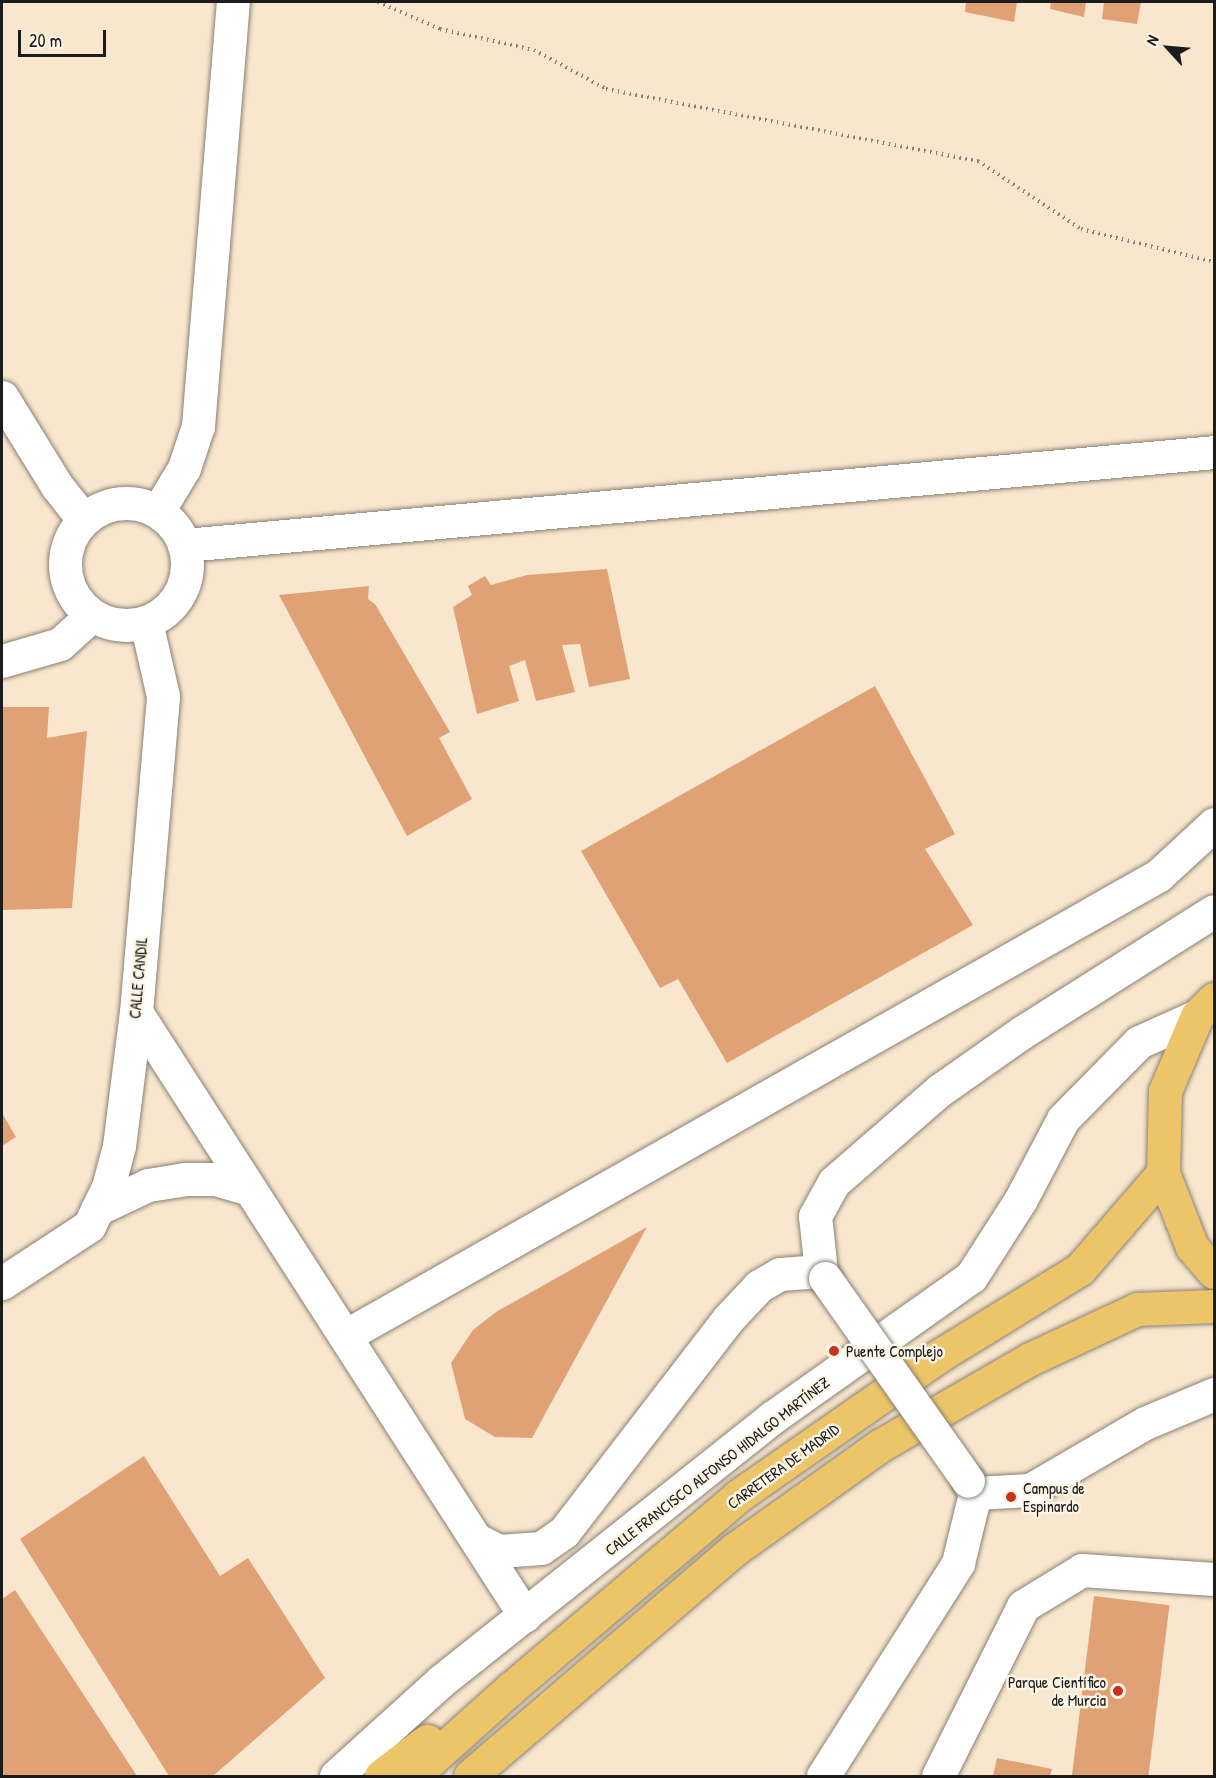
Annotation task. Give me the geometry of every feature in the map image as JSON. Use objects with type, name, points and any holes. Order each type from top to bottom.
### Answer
[{"type":"main road","points":[[1206,1007],[1165,1091],[1163,1173],[1192,1247],[1215,1272]]},
{"type":"main road","name":"CARRETERA DE MADRID","points":[[413,1776],[510,1689],[738,1496],[937,1357],[1080,1269],[1163,1173]]},
{"type":"main road","points":[[470,1776],[735,1549],[881,1445],[1030,1359],[1137,1309],[1215,1306]]},
{"type":"main road","points":[[381,1776],[418,1746],[510,1689]]},
{"type":"street","points":[[158,511],[184,468],[198,426],[233,2]]},
{"type":"street","points":[[2,397],[57,486],[83,519]]},
{"type":"street","points":[[184,545],[1215,452]]},
{"type":"street","points":[[127,502],[158,511],[170,520],[184,545],[187,565],[182,588],[168,608],[146,622],[124,625],[92,615],[69,587],[64,562],[69,540],[83,519],[105,505],[127,502]]},
{"type":"street","points":[[2,661],[60,644],[92,615]]},
{"type":"street","name":"CALLE CANDIL","points":[[2,1283],[89,1226],[98,1209],[119,1146],[136,1012],[163,696],[146,622]]},
{"type":"street","points":[[345,1336],[1159,875],[1215,824]]},
{"type":"street","points":[[823,1776],[958,1563],[971,1487],[823,1275],[815,1216],[834,1182],[939,1090],[1021,1033],[1215,911]]},
{"type":"street","name":"CALLE FRANCISCO ALFONSO HIDALGO MARTÍNEZ","points":[[336,1776],[441,1681],[773,1417],[971,1277],[1021,1199],[1063,1119],[1139,1042],[1206,1007]]},
{"type":"street","points":[[136,1012],[525,1616]]},
{"type":"street","points":[[98,1209],[148,1185],[184,1179],[215,1179],[250,1189]]},
{"type":"street","points":[[479,1542],[499,1551],[541,1548],[564,1532],[728,1319],[759,1286],[780,1274],[823,1275]]},
{"type":"street","points":[[971,1487],[1030,1490],[1145,1423],[1215,1394]]},
{"type":"street","points":[[938,1776],[1023,1606],[1082,1570],[1215,1580]]},
{"type":"path","points":[[378,2],[440,29],[534,50],[606,89],[978,161],[1081,229],[1215,262]]},
{"type":"building","points":[[966,2],[1017,2],[1014,22],[965,12]]},
{"type":"building","points":[[1051,2],[1086,2],[1084,17],[1050,9]]},
{"type":"building","points":[[1104,2],[1141,2],[1137,24],[1102,19]]},
{"type":"building","points":[[607,569],[630,679],[589,687],[580,644],[562,645],[575,692],[536,701],[525,660],[509,666],[519,701],[477,714],[453,607],[472,595],[468,586],[485,576],[491,585],[527,575]]},
{"type":"building","points":[[369,586],[368,599],[375,604],[450,732],[439,738],[472,799],[407,836],[279,595]]},
{"type":"building","points":[[875,686],[955,834],[925,849],[973,925],[727,1063],[678,979],[660,988],[581,851]]},
{"type":"building","points":[[2,707],[49,707],[47,738],[87,731],[72,908],[2,910]]},
{"type":"building","points":[[2,1113],[16,1137],[2,1146]]},
{"type":"building","points":[[647,1227],[532,1438],[495,1437],[465,1419],[451,1363],[473,1330],[496,1312]]},
{"type":"building","points":[[144,1456],[220,1576],[248,1558],[325,1678],[213,1776],[169,1776],[20,1539]]},
{"type":"building","points":[[15,1590],[137,1776],[2,1776],[2,1599]]},
{"type":"building","name":"Parque Científico de Murcia","points":[[1094,1596],[1169,1605],[1148,1776],[1072,1776]]},
{"type":"building","points":[[997,1758],[1052,1769],[1050,1776],[993,1776]]},
{"type":"place","name":"Puente Complejo","points":[[834,1351]]},
{"type":"place","name":"Campus de Espinardo","points":[[1011,1497]]},
{"type":"place","name":"Parque Científico de Murcia","points":[[1118,1691]]}]
